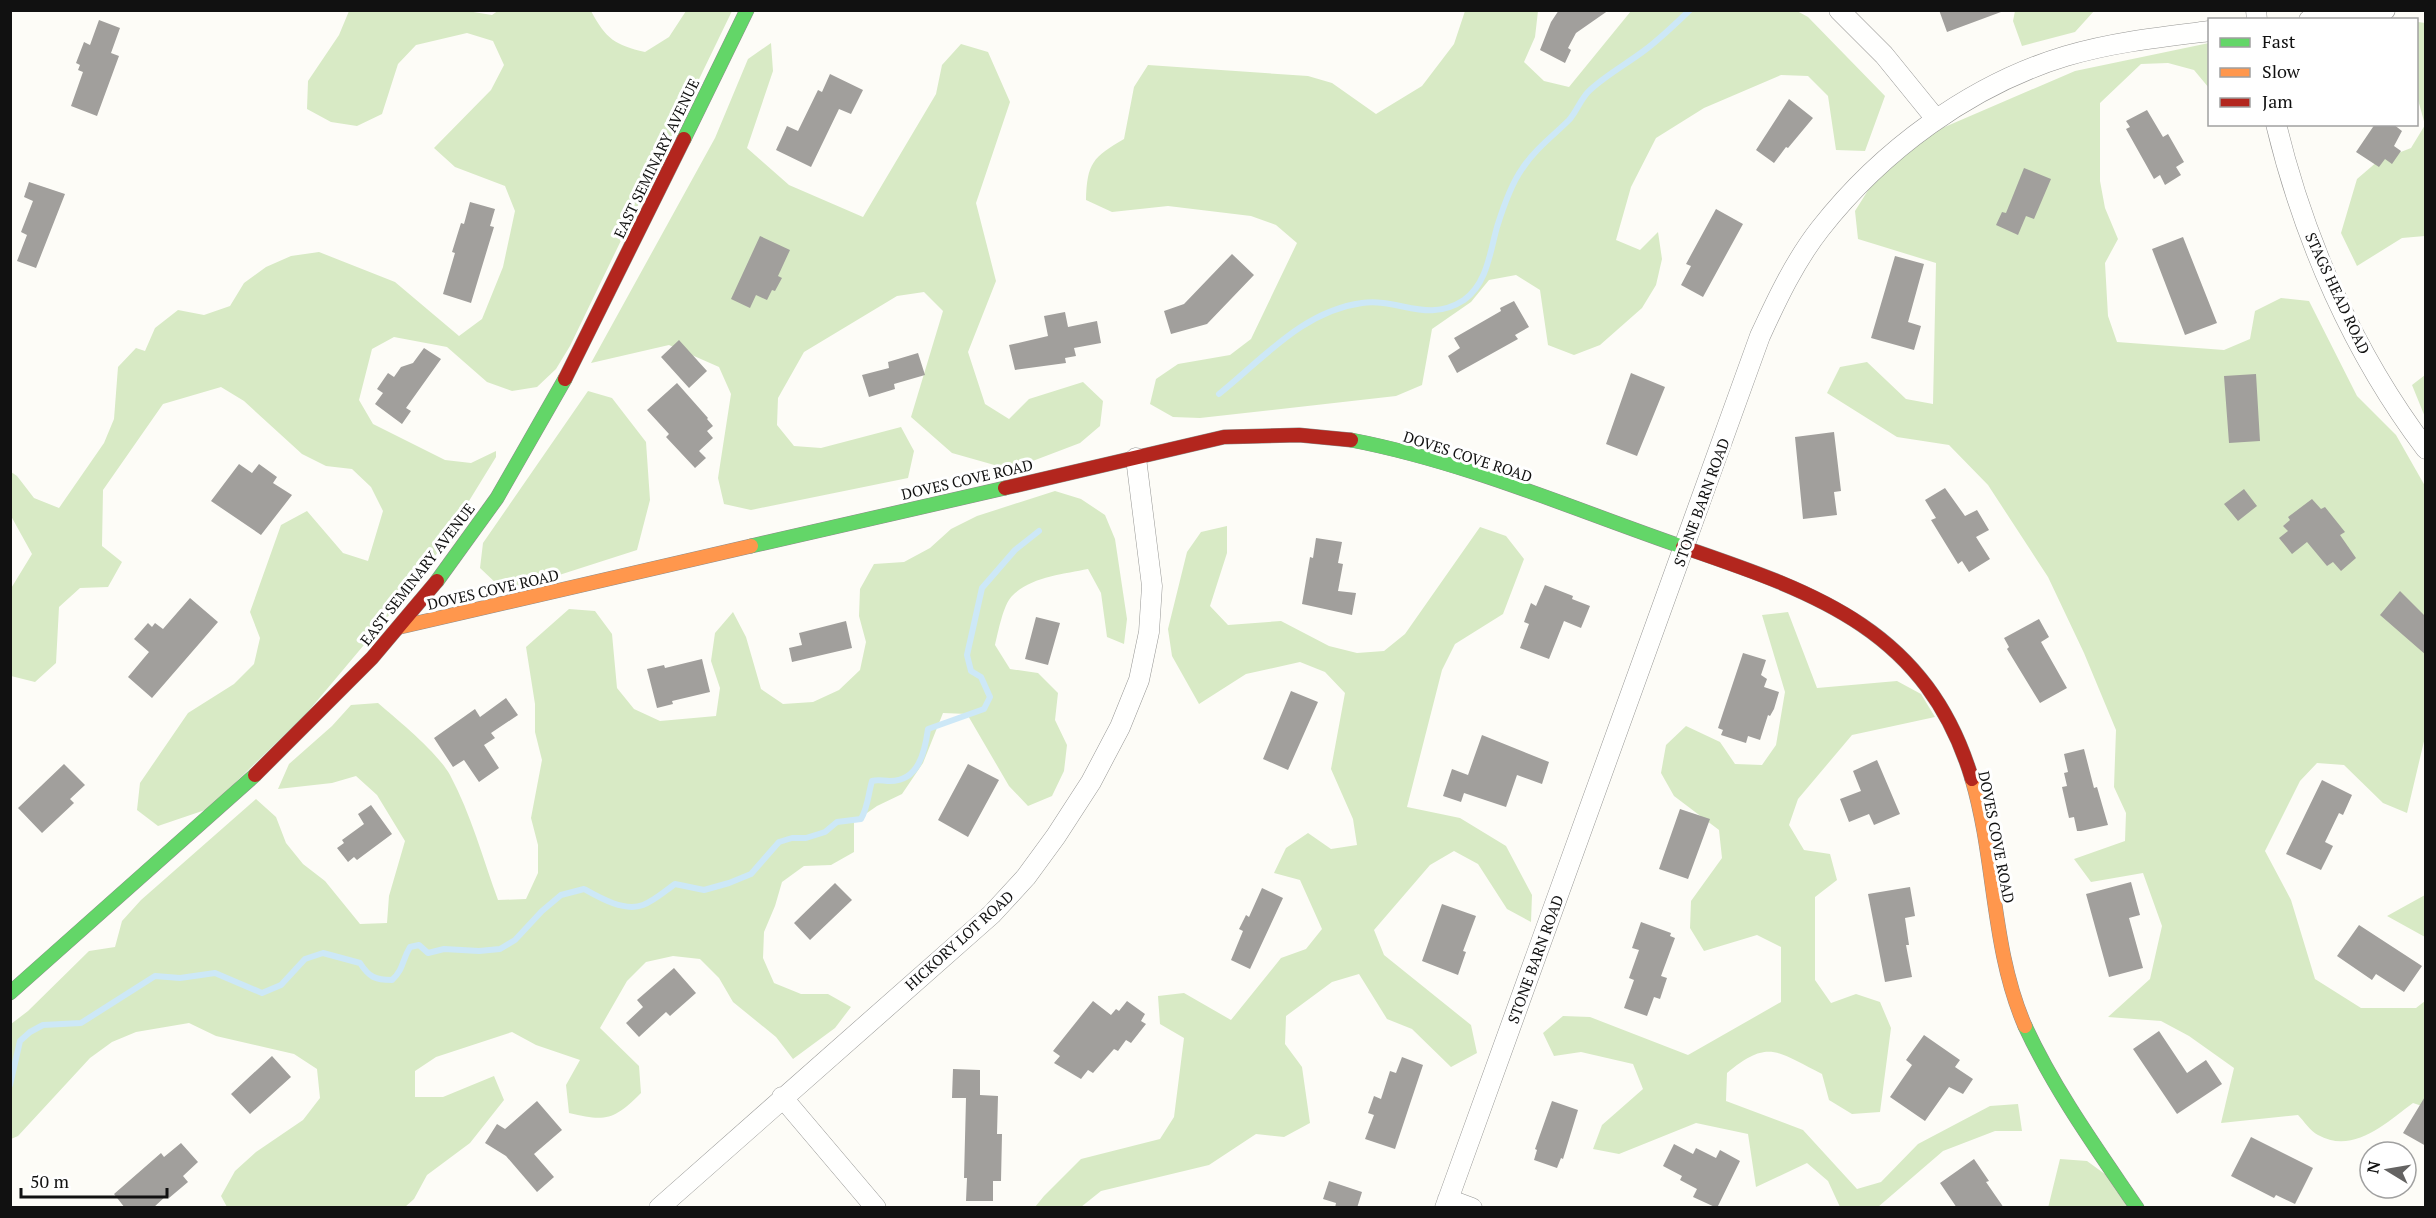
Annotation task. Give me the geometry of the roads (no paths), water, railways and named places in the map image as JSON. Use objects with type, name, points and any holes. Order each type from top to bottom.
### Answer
[{"type":"street","name":"EAST SEMINARY AVENUE","points":[[10,993],[250,779],[334,699],[400,627],[475,532],[530,447],[582,349],[747,10]]},
{"type":"street","points":[[1839,10],[1884,56],[1936,119]]},
{"type":"street","points":[[2324,18],[2385,10]]},
{"type":"street","name":"STONE BARN ROAD","points":[[1446,1203],[1760,336],[1801,257],[1819,230],[1862,182],[1887,158],[1936,119],[2001,84],[2064,57],[2128,42],[2208,31]]},
{"type":"street","name":"STAGS HEAD ROAD","points":[[2277,126],[2295,194],[2330,283],[2383,386],[2403,419],[2426,449]]},
{"type":"street","name":"DOVES COVE ROAD","points":[[400,627],[1224,437],[1282,434],[1343,439],[1412,453],[1469,471],[1784,584],[1835,608],[1874,631],[1908,663],[1932,694],[1953,730],[1967,766],[1978,808],[2000,946],[2013,994],[2028,1036],[2054,1083],[2136,1208]]},
{"type":"street","name":"HICKORY LOT ROAD","points":[[659,1208],[782,1097],[992,914],[1011,894],[1056,837],[1098,770],[1120,727],[1139,680],[1149,632],[1152,586],[1136,458]]},
{"type":"street","points":[[782,1097],[876,1208]]},
{"type":"street","points":[[1446,1203],[1472,1208]]},
{"type":"waterway","points":[[1219,394],[1285,338],[1321,316],[1341,308],[1376,302],[1413,309],[1438,310],[1451,307],[1464,300],[1472,293],[1483,276],[1504,205],[1518,175],[1527,162],[1569,120],[1590,90],[1651,45],[1690,10]]},
{"type":"waterway","points":[[10,1085],[20,1041],[30,1032],[43,1025],[81,1023],[155,976],[180,978],[215,973],[262,993],[281,985],[305,959],[323,953],[360,963],[373,977],[392,980],[399,972],[410,947],[419,945],[428,953],[444,949],[479,951],[500,949],[515,940],[542,911],[561,895],[584,889],[612,903],[636,907],[651,901],[675,884],[704,890],[751,874],[779,842],[792,838],[806,838],[825,832],[837,822],[861,819],[867,805],[872,781],[900,780],[908,776],[919,763],[928,729],[984,709],[990,697],[981,677],[971,671],[967,655],[982,588],[1015,550],[1039,531]]}]
